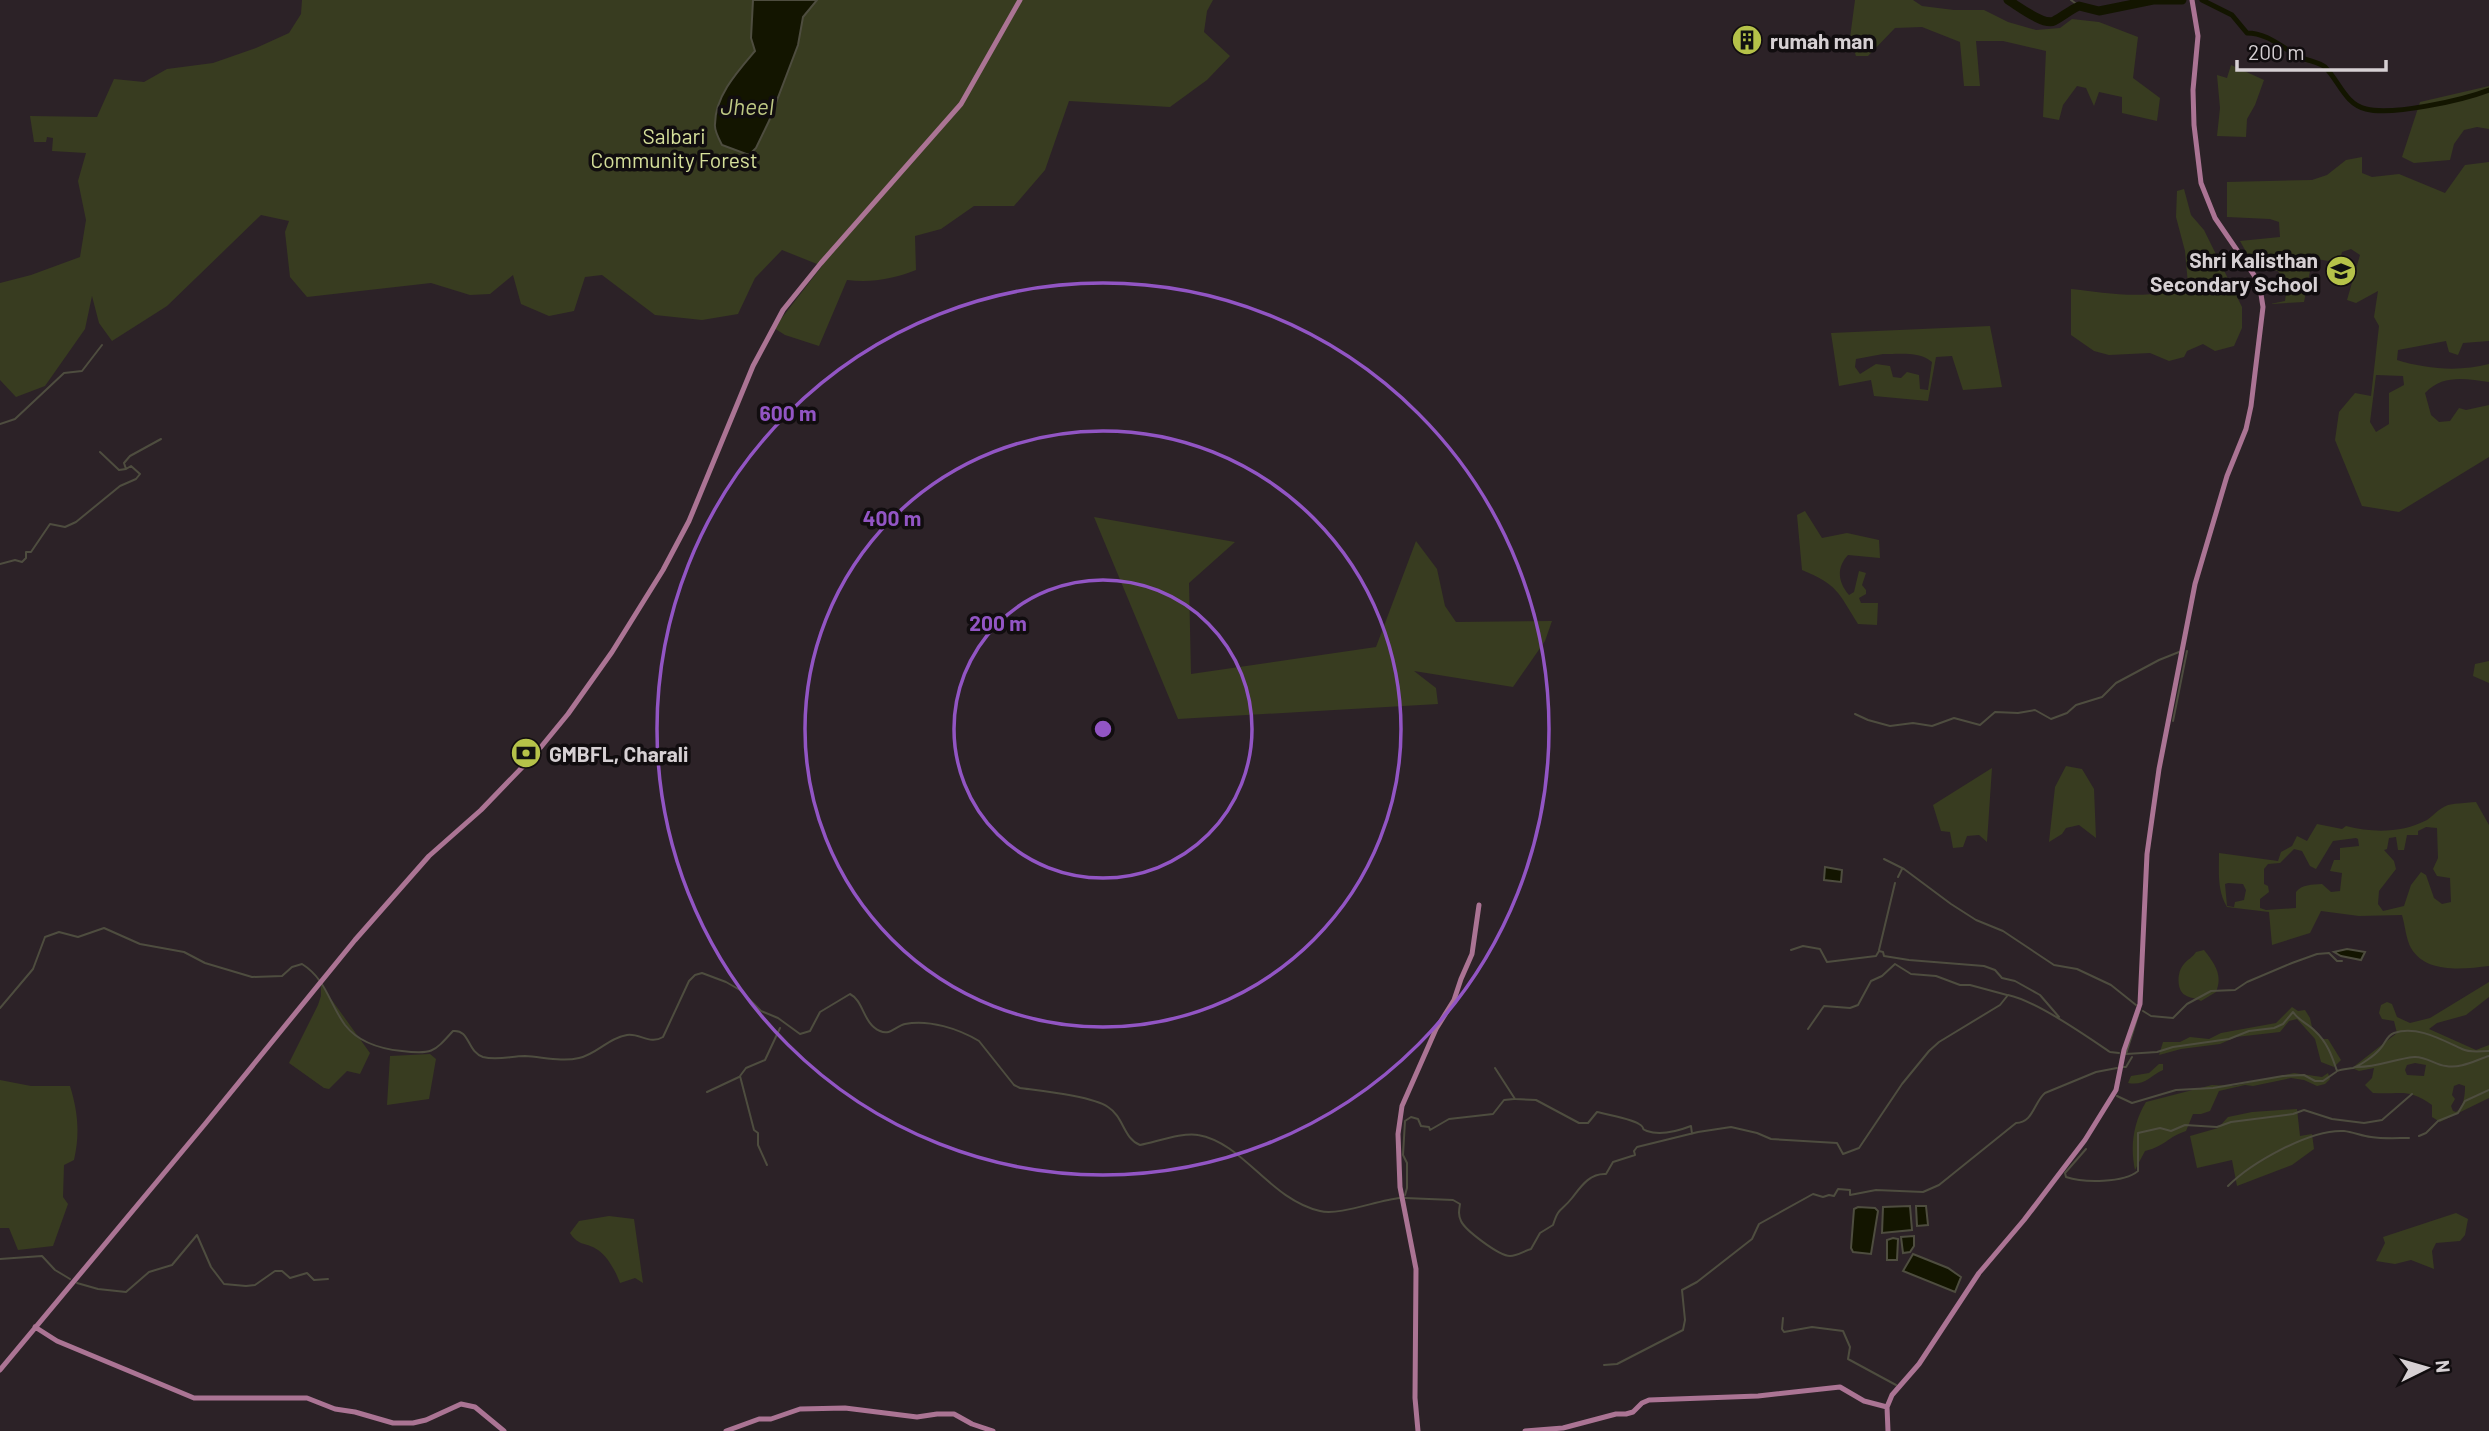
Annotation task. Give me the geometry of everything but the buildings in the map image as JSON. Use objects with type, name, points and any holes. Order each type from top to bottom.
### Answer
[{"type":"street","points":[[0,1370],[209,1119],[317,984],[429,856],[481,810],[536,753],[605,663],[657,580],[689,521],[754,366],[783,310],[961,104],[1020,0]]},
{"type":"street","points":[[1888,1431],[1887,1407],[1892,1395],[1919,1364],[1979,1273],[2024,1220],[2085,1140],[2114,1095],[2138,1007],[2147,854],[2159,769],[2198,571],[2246,429],[2256,374],[2263,307],[2256,278],[2214,218],[2202,183],[2194,125],[2193,90],[2198,36],[2192,0]]},
{"type":"street","points":[[1418,1431],[1415,1398],[1416,1269],[1400,1187],[1399,1125],[1402,1106],[1436,1029],[1454,1000],[1472,954],[1479,905]]},
{"type":"street","points":[[35,1327],[69,1346],[194,1398],[307,1398],[335,1409],[393,1423],[426,1420],[461,1404],[475,1407],[504,1431]]},
{"type":"street","points":[[1525,1431],[1563,1428],[1633,1412],[1649,1400],[1758,1396],[1840,1387],[1864,1401],[1887,1407]]},
{"type":"street","points":[[726,1431],[800,1409],[845,1408],[916,1417],[954,1414],[993,1431]]},
{"type":"green space","name":"Salbari Community Forest","points":[[302,0],[1213,0],[1207,11],[1204,32],[1230,56],[1207,80],[1170,107],[1069,101],[1045,170],[1014,206],[974,206],[941,229],[915,236],[916,270],[882,279],[847,280],[819,346],[785,335],[774,328],[822,266],[782,250],[755,278],[738,314],[702,320],[655,315],[602,275],[585,277],[574,311],[549,316],[521,304],[513,275],[490,294],[470,295],[431,283],[307,297],[290,277],[285,232],[289,221],[261,215],[167,306],[112,341],[99,323],[92,296],[85,329],[45,386],[16,397],[0,380],[0,283],[80,257],[86,220],[78,181],[86,153],[52,151],[53,138],[47,137],[46,142],[34,142],[30,116],[97,117],[114,79],[144,82],[167,69],[213,63],[256,48],[289,33],[301,14]]},
{"type":"green space","points":[[1855,0],[1913,0],[1922,6],[1984,10],[2008,22],[2036,30],[2060,28],[2072,19],[2099,22],[2138,37],[2133,78],[2160,98],[2157,121],[2122,113],[2122,97],[2099,92],[2094,106],[2086,88],[2077,86],[2063,105],[2059,120],[2043,117],[2046,51],[2003,41],[1976,41],[1980,86],[1964,86],[1960,42],[1922,27],[1895,28],[1868,56],[1856,56],[1850,38]]},
{"type":"green space","points":[[2231,65],[2264,80],[2247,119],[2246,137],[2217,136],[2220,108],[2217,75],[2227,78]]},
{"type":"green space","points":[[2489,86],[2489,129],[2477,127],[2464,130],[2454,144],[2450,160],[2414,163],[2402,157],[2420,102]]},
{"type":"green space","points":[[2362,157],[2362,173],[2372,177],[2399,174],[2445,193],[2465,165],[2489,162],[2489,341],[2463,343],[2458,355],[2449,352],[2446,341],[2398,350],[2397,360],[2419,366],[2443,368],[2489,364],[2489,382],[2447,380],[2425,393],[2431,415],[2439,422],[2450,421],[2459,408],[2466,410],[2489,405],[2489,457],[2399,512],[2362,506],[2335,440],[2339,412],[2355,393],[2371,396],[2379,326],[2374,317],[2378,291],[2356,303],[2347,300],[2360,255],[2351,249],[2342,252],[2339,263],[2317,259],[2311,266],[2304,302],[2270,304],[2285,301],[2287,286],[2278,271],[2254,266],[2240,241],[2280,237],[2279,222],[2270,219],[2227,217],[2227,182],[2312,180],[2327,175],[2346,160]],"holes":[[[2376,375],[2403,376],[2404,385],[2389,393],[2389,424],[2376,432],[2370,422]]]},
{"type":"green space","points":[[2184,189],[2191,215],[2204,230],[2242,307],[2242,328],[2234,346],[2215,351],[2203,344],[2187,351],[2184,357],[2169,361],[2150,353],[2109,355],[2094,351],[2071,335],[2071,289],[2146,295],[2175,290],[2188,284],[2185,251],[2176,217],[2177,191]]},
{"type":"green space","points":[[1990,326],[2002,387],[1963,390],[1952,356],[1936,357],[1928,401],[1874,396],[1871,380],[1839,386],[1831,333]],"holes":[[[1883,354],[1927,358],[1932,362],[1928,390],[1920,389],[1919,375],[1907,372],[1901,378],[1893,377],[1890,366],[1876,364],[1860,374],[1855,367],[1856,359]]]},
{"type":"green space","points":[[1805,511],[1822,538],[1847,533],[1879,540],[1880,558],[1848,555],[1840,570],[1843,585],[1849,595],[1854,592],[1859,571],[1866,573],[1862,585],[1866,594],[1859,598],[1861,603],[1878,603],[1877,625],[1858,624],[1830,585],[1802,570],[1797,515]]},
{"type":"green space","points":[[1094,517],[1235,542],[1189,583],[1191,674],[1376,647],[1416,541],[1437,569],[1445,606],[1456,622],[1552,621],[1545,641],[1513,687],[1414,671],[1436,688],[1438,704],[1178,719]]},
{"type":"green space","points":[[2489,661],[2489,683],[2473,676],[2475,664]]},
{"type":"green space","points":[[2066,766],[2082,769],[2094,789],[2096,838],[2079,825],[2066,828],[2049,842],[2055,787]]},
{"type":"green space","points":[[1992,768],[1987,842],[1979,835],[1967,836],[1963,847],[1953,848],[1950,832],[1941,831],[1933,805]]},
{"type":"green space","points":[[2476,802],[2489,825],[2489,966],[2446,968],[2426,962],[2411,948],[2402,915],[2359,916],[2321,911],[2310,933],[2272,945],[2269,912],[2227,907],[2224,901],[2219,881],[2219,853],[2278,861],[2281,852],[2292,846],[2297,836],[2307,841],[2317,824],[2342,829],[2346,826],[2377,831],[2398,829],[2427,820],[2448,805]],"holes":[[[2426,827],[2437,828],[2438,858],[2433,869],[2437,876],[2450,878],[2451,902],[2442,904],[2434,898],[2426,875],[2421,872],[2411,885],[2404,906],[2383,911],[2378,904],[2379,891],[2396,869],[2394,861],[2384,850],[2387,849],[2389,838],[2396,837],[2398,850],[2404,850],[2407,835],[2418,835],[2418,831]],[[2356,838],[2359,846],[2340,848],[2340,860],[2334,860],[2330,871],[2342,873],[2340,891],[2331,892],[2322,884],[2308,885],[2296,892],[2296,908],[2260,908],[2260,899],[2269,892],[2268,886],[2264,884],[2264,869],[2268,864],[2280,863],[2294,849],[2302,851],[2310,866],[2316,869],[2333,841]],[[2225,884],[2243,884],[2246,890],[2244,900],[2235,902],[2234,907],[2227,906]]]},
{"type":"green space","points":[[2204,950],[2214,965],[2219,980],[2216,992],[2201,1001],[2182,993],[2178,980],[2184,964],[2196,952]]},
{"type":"green space","points":[[2489,982],[2489,997],[2466,1015],[2437,1023],[2429,1029],[2476,1050],[2489,1045],[2489,1098],[2440,1122],[2432,1117],[2432,1105],[2423,1099],[2404,1093],[2373,1093],[2365,1085],[2372,1078],[2374,1068],[2359,1071],[2352,1068],[2397,1033],[2394,1021],[2382,1019],[2379,1013],[2381,1005],[2387,1002],[2392,1004],[2397,1017],[2410,1023],[2430,1018]],"holes":[[[2407,1065],[2426,1065],[2424,1076],[2407,1075]],[[2454,1086],[2465,1086],[2465,1093],[2456,1112],[2451,1106],[2455,1099],[2452,1095]]]},
{"type":"green space","points":[[321,985],[370,1053],[360,1074],[347,1071],[329,1089],[289,1063],[318,1005]]},
{"type":"green space","points":[[2292,1007],[2298,1011],[2305,1010],[2312,1027],[2322,1039],[2328,1039],[2341,1060],[2334,1067],[2321,1062],[2315,1039],[2297,1019],[2289,1021],[2280,1032],[2236,1037],[2220,1044],[2159,1055],[2163,1042],[2180,1042],[2190,1037],[2209,1039],[2221,1033],[2276,1023]]},
{"type":"green space","points":[[430,1054],[436,1059],[429,1099],[387,1105],[390,1056]]},
{"type":"green space","points":[[2159,1064],[2163,1064],[2163,1070],[2147,1080],[2128,1083],[2131,1076],[2149,1073]]},
{"type":"green space","points":[[2294,1073],[2322,1077],[2328,1073],[2330,1079],[2317,1086],[2291,1078],[2219,1091],[2210,1111],[2193,1114],[2186,1131],[2158,1147],[2145,1151],[2135,1170],[2134,1135],[2146,1102],[2212,1085],[2233,1086]]},
{"type":"green space","points":[[0,1080],[31,1086],[70,1086],[75,1105],[77,1141],[74,1160],[64,1165],[63,1197],[68,1204],[53,1246],[18,1250],[9,1228],[0,1228]]},
{"type":"green space","points":[[2297,1109],[2300,1136],[2312,1134],[2314,1149],[2292,1165],[2237,1186],[2232,1160],[2197,1168],[2190,1136],[2218,1128],[2228,1117],[2252,1112]]},
{"type":"green space","points":[[2456,1213],[2468,1219],[2465,1235],[2460,1241],[2436,1243],[2432,1251],[2434,1269],[2411,1260],[2395,1264],[2376,1261],[2385,1243],[2383,1237]]},
{"type":"green space","points":[[609,1216],[634,1219],[643,1283],[635,1278],[620,1283],[602,1253],[580,1242],[570,1233],[579,1221]]},
{"type":"water","name":"Jheel","points":[[753,0],[817,0],[803,17],[798,45],[769,121],[756,148],[749,155],[722,145],[715,126],[723,94],[755,51],[751,38]]},
{"type":"water","points":[[1825,867],[1842,870],[1841,882],[1824,880]]},
{"type":"water","points":[[2347,949],[2365,952],[2361,960],[2334,952]]},
{"type":"water","points":[[1910,1206],[1912,1230],[1882,1233],[1883,1207]]},
{"type":"water","points":[[1916,1206],[1926,1206],[1928,1225],[1917,1226]]},
{"type":"water","points":[[1875,1208],[1878,1211],[1871,1254],[1853,1252],[1851,1248],[1854,1209]]},
{"type":"water","points":[[1914,1236],[1914,1246],[1910,1252],[1903,1253],[1901,1237]]},
{"type":"water","points":[[1898,1239],[1897,1260],[1887,1260],[1887,1240]]},
{"type":"water","points":[[1913,1254],[1948,1268],[1961,1277],[1955,1292],[1903,1271]]},
{"type":"waterway","points":[[2008,0],[2024,11],[2050,22],[2079,6],[2099,11],[2153,0]]},
{"type":"waterway","points":[[2071,0],[2079,6]]},
{"type":"waterway","points":[[2156,0],[2182,0]]},
{"type":"waterway","points":[[2202,0],[2232,15],[2247,33],[2268,38],[2300,57],[2323,65],[2347,97],[2366,109],[2409,109],[2489,90]]},
{"type":"waterway","points":[[0,424],[15,419],[64,373],[82,371],[102,345]]},
{"type":"waterway","points":[[126,469],[124,463],[130,456],[161,439]]},
{"type":"waterway","points":[[0,564],[15,560],[22,562],[26,558],[26,552],[31,552],[50,524],[65,527],[76,522],[120,486],[136,479],[140,474],[131,466],[119,470],[100,452]]},
{"type":"waterway","points":[[2173,721],[2187,651]]},
{"type":"waterway","points":[[1855,714],[1890,726],[1913,723],[1932,726],[1954,718],[1980,725],[1995,712],[2018,713],[2035,710],[2051,719],[2067,713],[2076,705],[2102,697],[2116,683],[2179,652]]},
{"type":"waterway","points":[[1884,859],[1904,869],[1976,920],[2003,931],[2054,965],[2077,969],[2111,985],[2136,1005]]},
{"type":"waterway","points":[[1898,877],[1902,869]]},
{"type":"waterway","points":[[1879,950],[1895,883]]},
{"type":"waterway","points":[[0,1008],[33,969],[45,937],[59,932],[78,937],[104,928],[140,944],[184,952],[205,963],[252,977],[282,976],[292,967],[302,964],[322,984],[345,1025],[364,1041],[378,1047],[426,1052],[436,1048],[453,1031],[459,1031],[474,1051],[483,1057],[525,1056],[566,1060],[585,1056],[614,1039],[627,1035],[654,1040],[663,1037],[689,981],[702,973],[740,990],[761,1011],[778,1018],[800,1034],[810,1031],[820,1012],[850,994],[855,997],[874,1028],[880,1031],[890,1032],[905,1024],[914,1023],[944,1026],[979,1041],[1014,1085],[1020,1088],[1066,1094],[1101,1103],[1113,1111],[1130,1138],[1140,1145],[1185,1135],[1198,1135],[1214,1140],[1243,1159],[1286,1195],[1302,1205],[1320,1211],[1348,1210],[1400,1198]]},
{"type":"waterway","points":[[1791,950],[1803,946],[1820,949],[1827,962],[1876,956],[1879,951],[1883,952],[1884,956],[1909,960],[1984,966],[1995,970],[2002,978],[2015,981],[2040,995],[2059,1017]]},
{"type":"waterway","points":[[2143,1011],[2151,1016],[2173,1018],[2187,1004],[2211,991],[2235,990],[2247,982],[2317,954],[2329,953],[2337,961],[2342,961]]},
{"type":"waterway","points":[[1808,1029],[1824,1006],[1850,1008],[1858,1005],[1871,981],[1882,976],[1895,964],[1911,974],[1936,976],[1960,985],[2007,995]]},
{"type":"waterway","points":[[1405,1198],[1453,1200],[1460,1204],[1460,1219],[1469,1230],[1498,1252],[1513,1256],[1531,1249],[1540,1233],[1553,1225],[1559,1212],[1586,1182],[1595,1176],[1606,1174],[1613,1162],[1635,1155],[1637,1147],[1731,1127],[1771,1139],[1837,1143],[1843,1154],[1859,1148],[1902,1084],[1929,1051],[1939,1042],[2000,1005],[2008,995],[2046,1011],[2110,1052],[2119,1053]]},
{"type":"waterway","points":[[2140,1009],[2126,1054],[2157,1052],[2274,1028],[2283,1024],[2293,1012],[2323,1040],[2337,1071],[2363,1063],[2382,1047],[2389,1036],[2403,1031],[2420,1032],[2468,1051],[2489,1051]]},
{"type":"waterway","points":[[767,1165],[758,1145],[758,1133],[754,1130],[740,1076],[746,1068],[765,1060],[780,1028]]},
{"type":"waterway","points":[[2355,1067],[2414,1057],[2451,1067],[2489,1056]]},
{"type":"waterway","points":[[2123,1067],[2126,1067],[2132,1057]]},
{"type":"waterway","points":[[1495,1068],[1515,1099],[1536,1100],[1579,1123],[1588,1123],[1597,1112],[1631,1120],[1645,1130],[1658,1133],[1691,1126],[1692,1134]]},
{"type":"waterway","points":[[1604,1365],[1617,1364],[1683,1330],[1685,1320],[1682,1290],[1697,1282],[1752,1239],[1759,1224],[1813,1194],[1834,1196],[1838,1189],[1850,1190],[1850,1195],[1876,1190],[1923,1192],[1939,1185],[2016,1123],[2026,1120],[2045,1093],[2096,1072],[2117,1068]]},
{"type":"waterway","points":[[2117,1096],[2132,1103],[2176,1090],[2213,1088],[2283,1076],[2304,1075],[2315,1081],[2323,1081],[2336,1072]]},
{"type":"waterway","points":[[707,1092],[739,1077]]},
{"type":"waterway","points":[[2419,1136],[2438,1121],[2458,1113],[2465,1101],[2489,1090]]},
{"type":"waterway","points":[[2086,1149],[2065,1173],[2066,1177],[2093,1181],[2114,1180],[2138,1171],[2138,1133],[2160,1128],[2171,1131],[2185,1125],[2217,1127],[2231,1122],[2293,1114],[2304,1110],[2332,1119],[2364,1123],[2382,1120],[2412,1094]]},
{"type":"waterway","points":[[1405,1195],[1405,1121],[1411,1117],[1418,1119],[1421,1126],[1429,1127],[1430,1130],[1449,1119],[1493,1114],[1504,1100],[1514,1099]]},
{"type":"waterway","points":[[2228,1186],[2251,1167],[2282,1149],[2298,1141],[2330,1132],[2344,1131],[2376,1138],[2409,1138]]},
{"type":"waterway","points":[[77,1283],[98,1289],[126,1292],[149,1272],[172,1265],[197,1235],[211,1267],[224,1284],[255,1285],[275,1271],[282,1271],[290,1278],[307,1273],[314,1280],[328,1279]]},
{"type":"waterway","points":[[0,1259],[42,1256],[55,1270],[70,1279]]},
{"type":"waterway","points":[[1783,1318],[1784,1332],[1812,1327],[1843,1331],[1850,1347],[1848,1359],[1896,1385]]},
{"type":"place","name":"rumah man","points":[[1747,40]]},
{"type":"place","name":"Shri Kalisthan Secondary School","points":[[2341,271]]},
{"type":"place","name":"GMBFL, Charali","points":[[526,753]]}]
